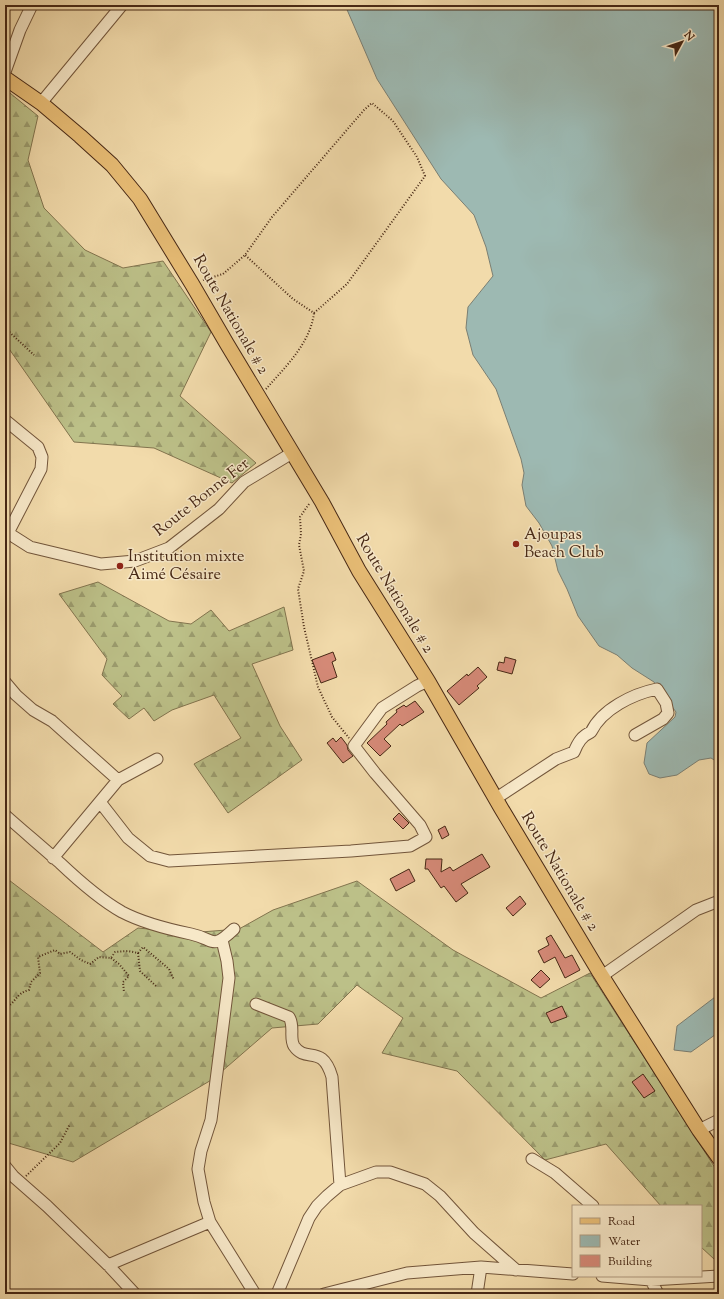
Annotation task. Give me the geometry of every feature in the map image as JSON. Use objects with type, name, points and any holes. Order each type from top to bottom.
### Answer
[{"type":"main road","name":"Route Nationale # 2","points":[[5,78],[41,103],[112,165],[140,199],[316,493],[359,571],[428,681],[602,976],[699,1130],[719,1158]]},
{"type":"street","points":[[5,72],[20,30],[32,5]]},
{"type":"street","points":[[41,103],[122,5]]},
{"type":"street","name":"Route Bonne Fer","points":[[5,420],[38,447],[42,457],[41,469],[8,533],[30,547],[101,564],[135,561],[169,548],[219,509],[244,482],[292,453]]},
{"type":"street","points":[[100,802],[128,838],[150,856],[169,861],[351,851],[410,846],[426,837],[420,825],[354,746],[382,708],[417,686],[428,681]]},
{"type":"street","points":[[5,682],[16,695],[34,710],[52,721],[118,780]]},
{"type":"street","points":[[496,798],[556,759],[574,752],[584,735],[591,732],[595,724],[614,706],[641,693],[657,689],[666,703],[668,713],[663,719],[635,735]]},
{"type":"street","points":[[54,858],[118,780],[157,759]]},
{"type":"street","points":[[5,815],[102,900],[122,912],[140,920],[196,935],[212,942],[222,940],[234,929]]},
{"type":"street","points":[[602,976],[696,910],[719,901]]},
{"type":"street","points":[[222,940],[229,978],[211,1120],[201,1151],[198,1169],[204,1202],[210,1222],[255,1294]]},
{"type":"street","points":[[256,1004],[289,1016],[292,1024],[293,1045],[303,1054],[318,1056],[327,1064],[332,1077],[340,1185]]},
{"type":"street","points":[[699,1130],[719,1120]]},
{"type":"street","points":[[532,1159],[556,1173],[592,1205]]},
{"type":"street","points":[[5,1166],[108,1265],[135,1294]]},
{"type":"street","points":[[277,1294],[309,1218],[322,1201],[340,1185],[376,1172],[390,1172],[425,1184],[440,1196],[474,1233],[516,1270]]},
{"type":"street","points":[[108,1265],[210,1222]]},
{"type":"street","points":[[477,1294],[481,1267]]},
{"type":"street","points":[[324,1294],[407,1273],[481,1267],[572,1274]]},
{"type":"street","points":[[702,1276],[719,1276]]},
{"type":"street","points":[[626,1277],[684,1277]]},
{"type":"street","points":[[650,1278],[658,1294]]},
{"type":"path","points":[[192,284],[223,274],[245,255],[272,217],[364,110],[372,103],[393,121],[417,157],[425,176],[347,284],[314,313],[309,332],[295,356],[259,398]]},
{"type":"path","points":[[245,255],[293,299],[314,313]]},
{"type":"path","points":[[5,328],[34,355]]},
{"type":"path","points":[[316,493],[300,517],[301,534],[299,545],[304,571],[298,589],[304,627],[318,687],[332,717],[354,746]]},
{"type":"path","points":[[156,986],[140,971],[138,953],[143,947],[169,969],[174,980]]},
{"type":"path","points":[[5,1008],[9,1006],[21,992],[29,990],[32,982],[40,973],[38,957],[55,950],[60,954],[70,952],[81,960],[90,964],[99,957],[111,958],[119,964],[129,976],[123,982],[124,992]]},
{"type":"path","points":[[111,958],[115,952],[128,951],[138,953]]},
{"type":"path","points":[[20,1182],[60,1143],[70,1124]]},
{"type":"green space","points":[[5,89],[38,116],[28,160],[44,208],[85,250],[123,268],[163,261],[211,332],[180,396],[256,463],[232,483],[154,448],[74,442],[5,343]]},
{"type":"green space","points":[[98,582],[169,621],[191,624],[211,610],[229,631],[284,607],[293,650],[252,664],[280,726],[302,760],[228,813],[194,764],[241,738],[214,695],[172,710],[154,721],[144,708],[129,719],[113,704],[122,696],[102,675],[107,659],[59,594]]},
{"type":"green space","points":[[5,877],[103,952],[138,928],[188,933],[239,929],[273,910],[357,881],[453,950],[541,998],[590,973],[719,1174],[719,1258],[714,1259],[702,1248],[702,1205],[660,1205],[606,1144],[545,1160],[457,1071],[382,1053],[403,1018],[357,985],[318,1024],[272,1028],[213,1079],[73,1162],[5,1142]]},
{"type":"water","points":[[345,5],[719,5],[719,763],[711,758],[699,760],[677,775],[660,778],[649,774],[644,763],[647,743],[675,717],[676,712],[654,682],[632,668],[617,655],[599,646],[578,616],[558,571],[552,546],[539,523],[526,506],[522,485],[524,473],[521,459],[496,389],[473,355],[466,328],[468,307],[493,276],[486,247],[474,215],[441,179],[377,79]]},
{"type":"water","points":[[719,994],[719,1032],[691,1052],[674,1050],[677,1026]]},
{"type":"building","points":[[333,652],[336,660],[332,662],[337,677],[321,683],[312,660]]},
{"type":"building","points":[[505,657],[516,660],[512,674],[497,670],[499,662],[504,663]]},
{"type":"building","points":[[478,667],[487,677],[477,686],[479,688],[459,705],[447,691]]},
{"type":"building","points":[[415,701],[424,712],[402,726],[400,724],[384,739],[391,746],[380,756],[367,743],[387,724],[386,722],[397,712],[396,710],[404,705],[406,707]]},
{"type":"building","points":[[341,737],[353,756],[343,763],[327,743],[333,738],[336,742]]},
{"type":"building","points":[[399,813],[409,823],[403,829],[393,819]]},
{"type":"building","points":[[445,826],[449,835],[442,839],[438,830]]},
{"type":"building","points":[[482,854],[490,867],[461,884],[468,893],[456,902],[444,886],[441,888],[428,869],[425,869],[426,859],[442,859],[441,872],[450,867],[453,871]]},
{"type":"building","points":[[409,869],[415,881],[396,891],[390,879]]},
{"type":"building","points":[[520,896],[526,904],[513,916],[506,908]]},
{"type":"building","points":[[551,935],[565,958],[572,955],[580,970],[565,978],[555,957],[544,963],[538,951],[549,945],[546,938]]},
{"type":"building","points":[[541,970],[550,979],[540,988],[531,980]]},
{"type":"building","points":[[562,1006],[567,1017],[551,1023],[546,1013]]},
{"type":"building","points":[[643,1074],[655,1091],[644,1098],[632,1082]]},
{"type":"place","name":"Ajoupas Beach Club","points":[[516,544]]},
{"type":"place","name":"Institution mixte Aimé Césaire","points":[[120,566]]}]
